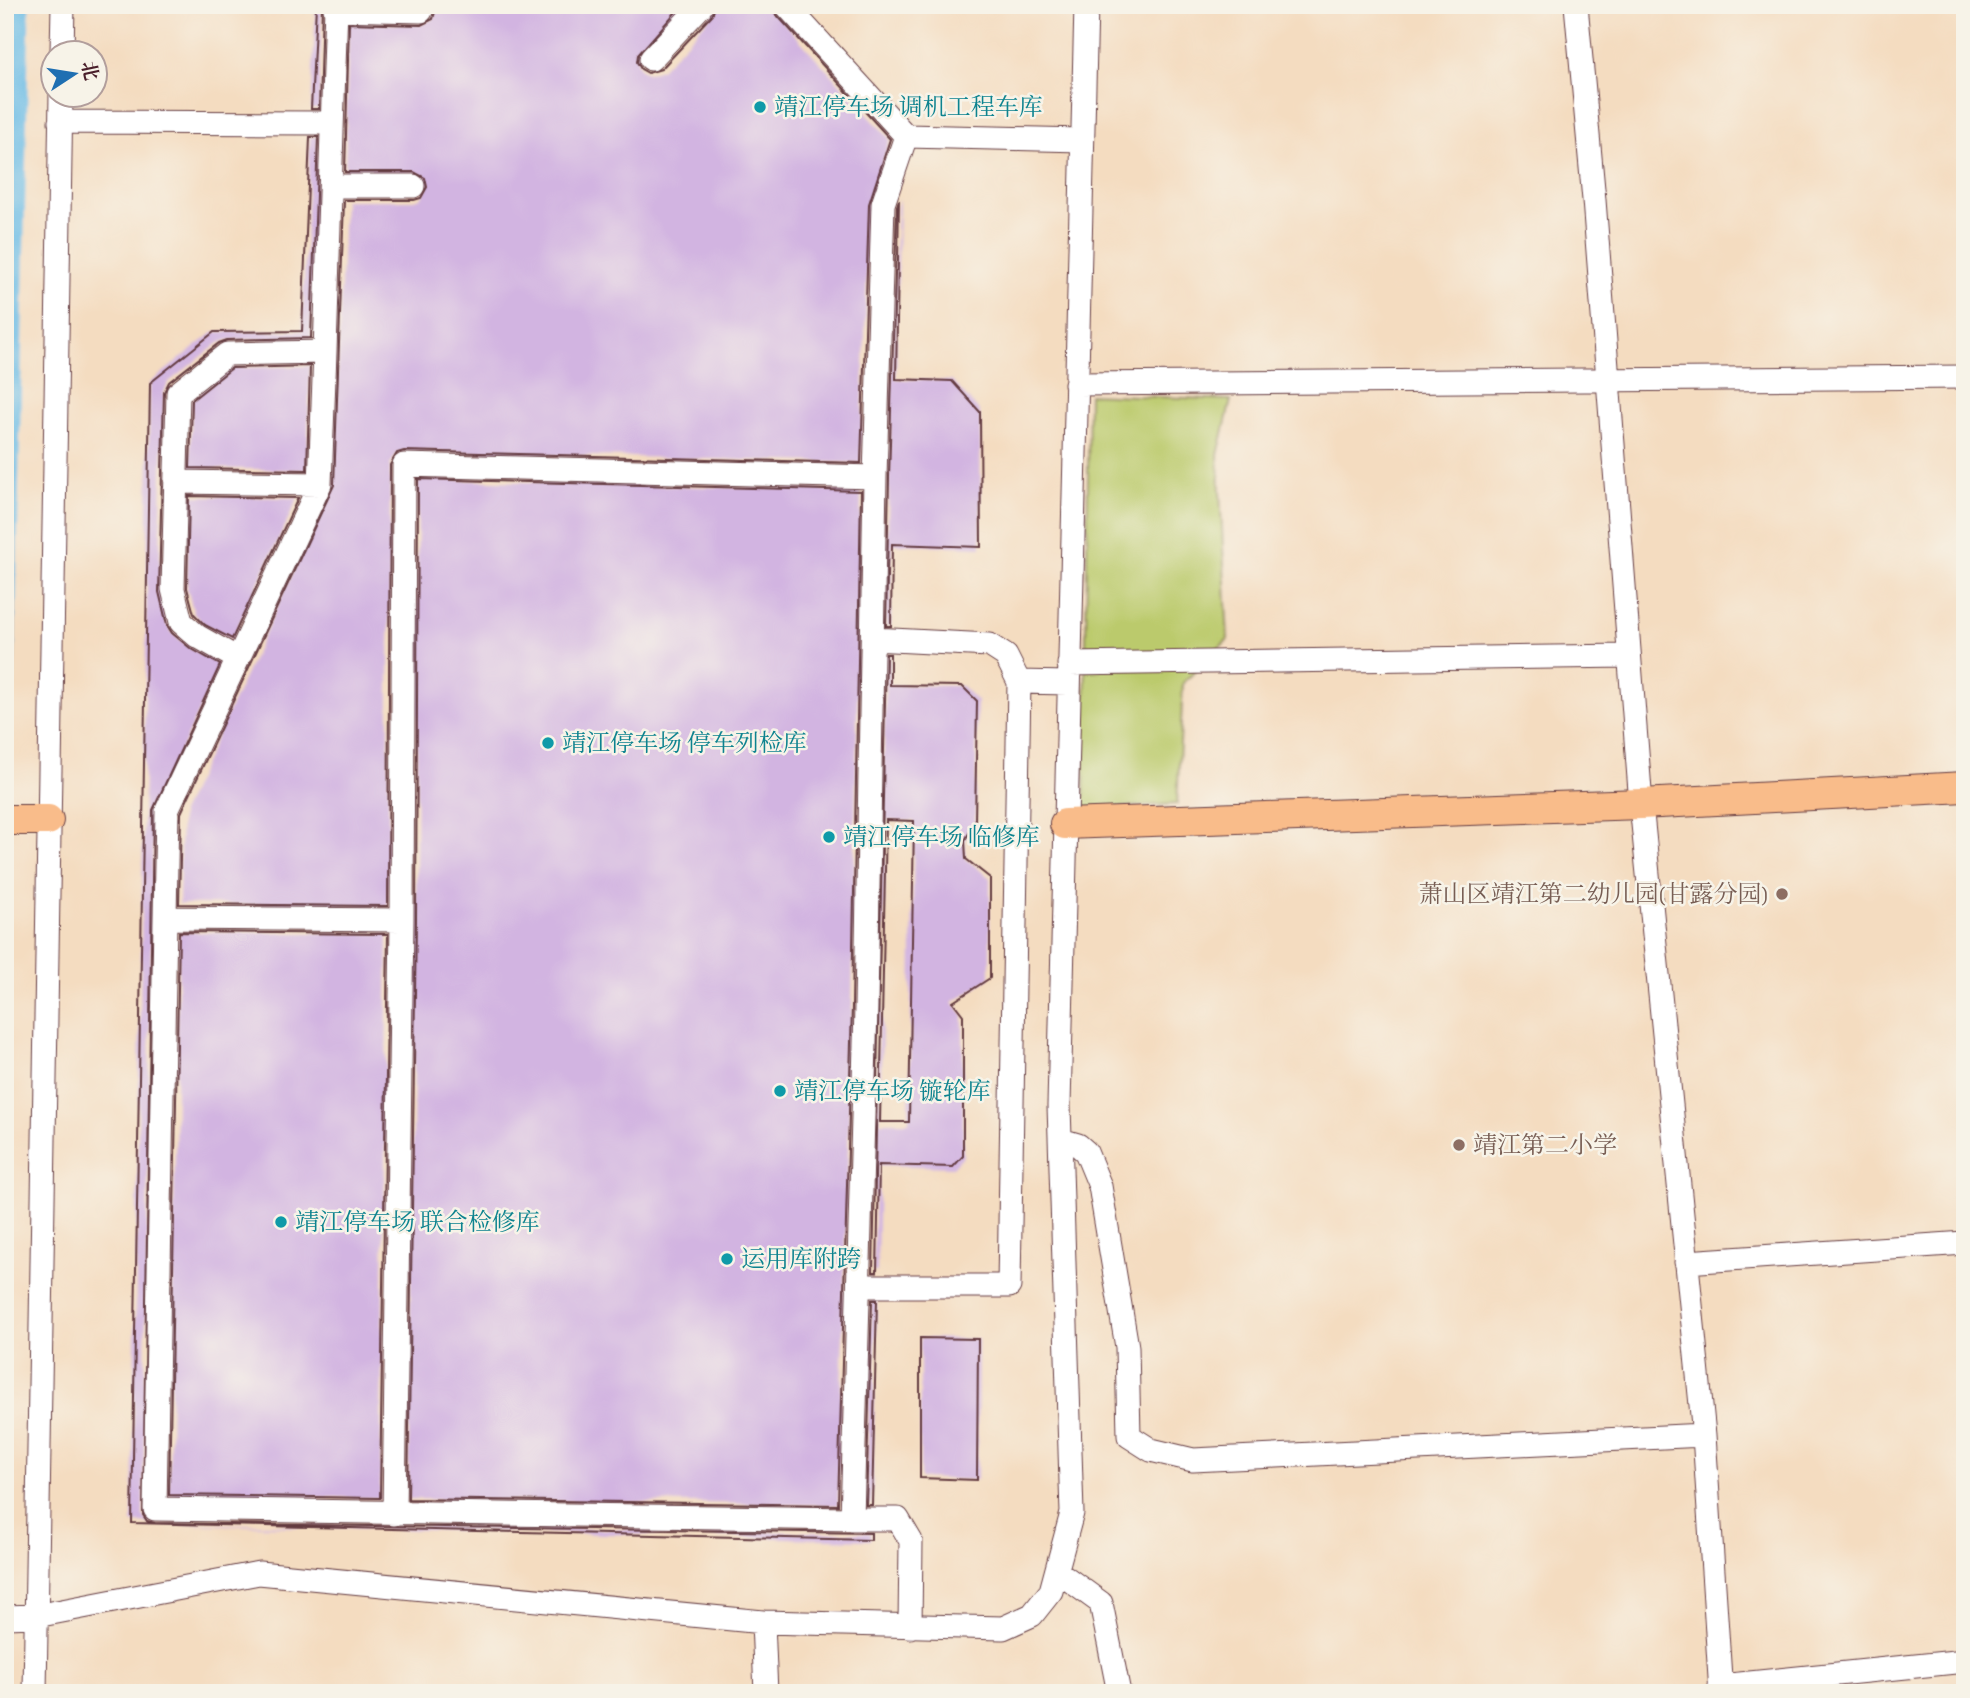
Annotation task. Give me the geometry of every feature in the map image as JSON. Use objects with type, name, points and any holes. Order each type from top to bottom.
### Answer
[{"type":"main road","points":[[1065,824],[1641,804],[1965,787]]},
{"type":"main road","points":[[5,820],[48,820]]},
{"type":"street","points":[[62,38],[63,5]]},
{"type":"street","points":[[651,59],[702,5]]},
{"type":"street","points":[[786,5],[906,136],[1082,141]]},
{"type":"street","points":[[23,1617],[259,1573],[763,1622],[910,1627],[1003,1628],[1032,1615],[1051,1591],[1072,1513],[1061,1140],[1065,824],[1086,5]]},
{"type":"street","points":[[1576,5],[1641,804],[1703,1435],[1721,1689],[1965,1661]]},
{"type":"street","points":[[421,11],[335,7],[320,484],[167,810],[155,1510],[898,1519],[911,1541],[910,1627]]},
{"type":"street","points":[[35,1693],[23,1617],[48,820],[60,108]]},
{"type":"street","points":[[60,122],[331,123]]},
{"type":"street","points":[[852,1519],[883,204],[906,136]]},
{"type":"street","points":[[331,186],[413,186]]},
{"type":"street","points":[[238,659],[197,636],[181,622],[173,589],[178,393],[227,354],[325,352]]},
{"type":"street","points":[[1076,384],[1965,377]]},
{"type":"street","points":[[394,1514],[402,920],[404,465],[875,477]]},
{"type":"street","points":[[176,482],[320,484]]},
{"type":"street","points":[[859,1286],[1009,1286],[1019,682],[1006,656],[989,645],[873,639]]},
{"type":"street","points":[[1019,682],[1069,673],[1629,656]]},
{"type":"street","points":[[165,918],[402,920]]},
{"type":"street","points":[[1061,1140],[1078,1144],[1086,1152],[1100,1186],[1127,1348],[1129,1436],[1151,1450],[1193,1460],[1703,1435]]},
{"type":"street","points":[[1686,1262],[1965,1243]]},
{"type":"street","points":[[1056,1571],[1101,1603],[1119,1693]]},
{"type":"street","points":[[763,1622],[766,1693]]},
{"type":"green space","points":[[1089,394],[1231,400],[1218,455],[1228,639],[1183,683],[1177,804],[1084,809]]},
{"type":"building","points":[[316,5],[322,5],[319,109],[311,109]]},
{"type":"building","points":[[434,5],[682,5],[638,55],[637,62],[641,69],[648,73],[661,69],[712,15],[716,5],[768,5],[890,139],[869,204],[861,463],[404,451],[397,453],[390,465],[388,906],[179,904],[181,813],[334,485],[344,200],[414,200],[421,198],[427,187],[425,178],[414,172],[345,172],[349,23],[421,25],[433,19]]},
{"type":"building","points":[[310,137],[318,137],[311,338],[227,340],[219,343],[169,382],[164,392],[159,592],[167,625],[172,633],[190,648],[220,665],[153,810],[143,1515],[147,1521],[155,1523],[871,1533],[871,1540],[132,1523],[150,383],[214,332],[302,331]]},
{"type":"building","points":[[899,200],[896,379],[952,381],[980,412],[981,547],[892,544],[891,626],[886,626],[897,206]]},
{"type":"building","points":[[310,366],[307,470],[190,468],[192,400],[232,368]]},
{"type":"building","points":[[418,479],[861,491],[852,1007],[838,1505],[408,1499],[416,920]]},
{"type":"building","points":[[189,496],[298,498],[232,639],[205,625],[194,614],[187,588]]},
{"type":"building","points":[[886,654],[890,654],[890,685],[962,686],[977,701],[975,823],[965,840],[966,859],[990,878],[990,978],[953,1002],[963,1015],[963,1156],[953,1167],[879,1165],[877,1272],[873,1272]],"holes":[[[886,820],[914,821],[909,1122],[880,1122]]]},
{"type":"building","name":"靖江停车场 联合检修库","points":[[179,932],[388,934],[380,1498],[169,1495]]},
{"type":"building","points":[[872,1300],[877,1300],[872,1505],[866,1505]]},
{"type":"building","points":[[920,1338],[978,1339],[977,1480],[920,1478]]},
{"type":"waterway","points":[[5,687],[20,5]]},
{"type":"place","name":"靖江停车场 调机工程车库","points":[[760,107]]},
{"type":"place","name":"靖江停车场 停车列检库","points":[[548,743]]},
{"type":"place","name":"靖江停车场 临修库","points":[[829,837]]},
{"type":"place","name":"萧山区靖江第二幼儿园(甘露分园)","points":[[1782,894]]},
{"type":"place","name":"靖江停车场 镟轮库","points":[[780,1091]]},
{"type":"place","name":"靖江第二小学","points":[[1459,1145]]},
{"type":"place","name":"靖江停车场 联合检修库","points":[[281,1222]]},
{"type":"place","name":"运用库附跨","points":[[727,1259]]}]
